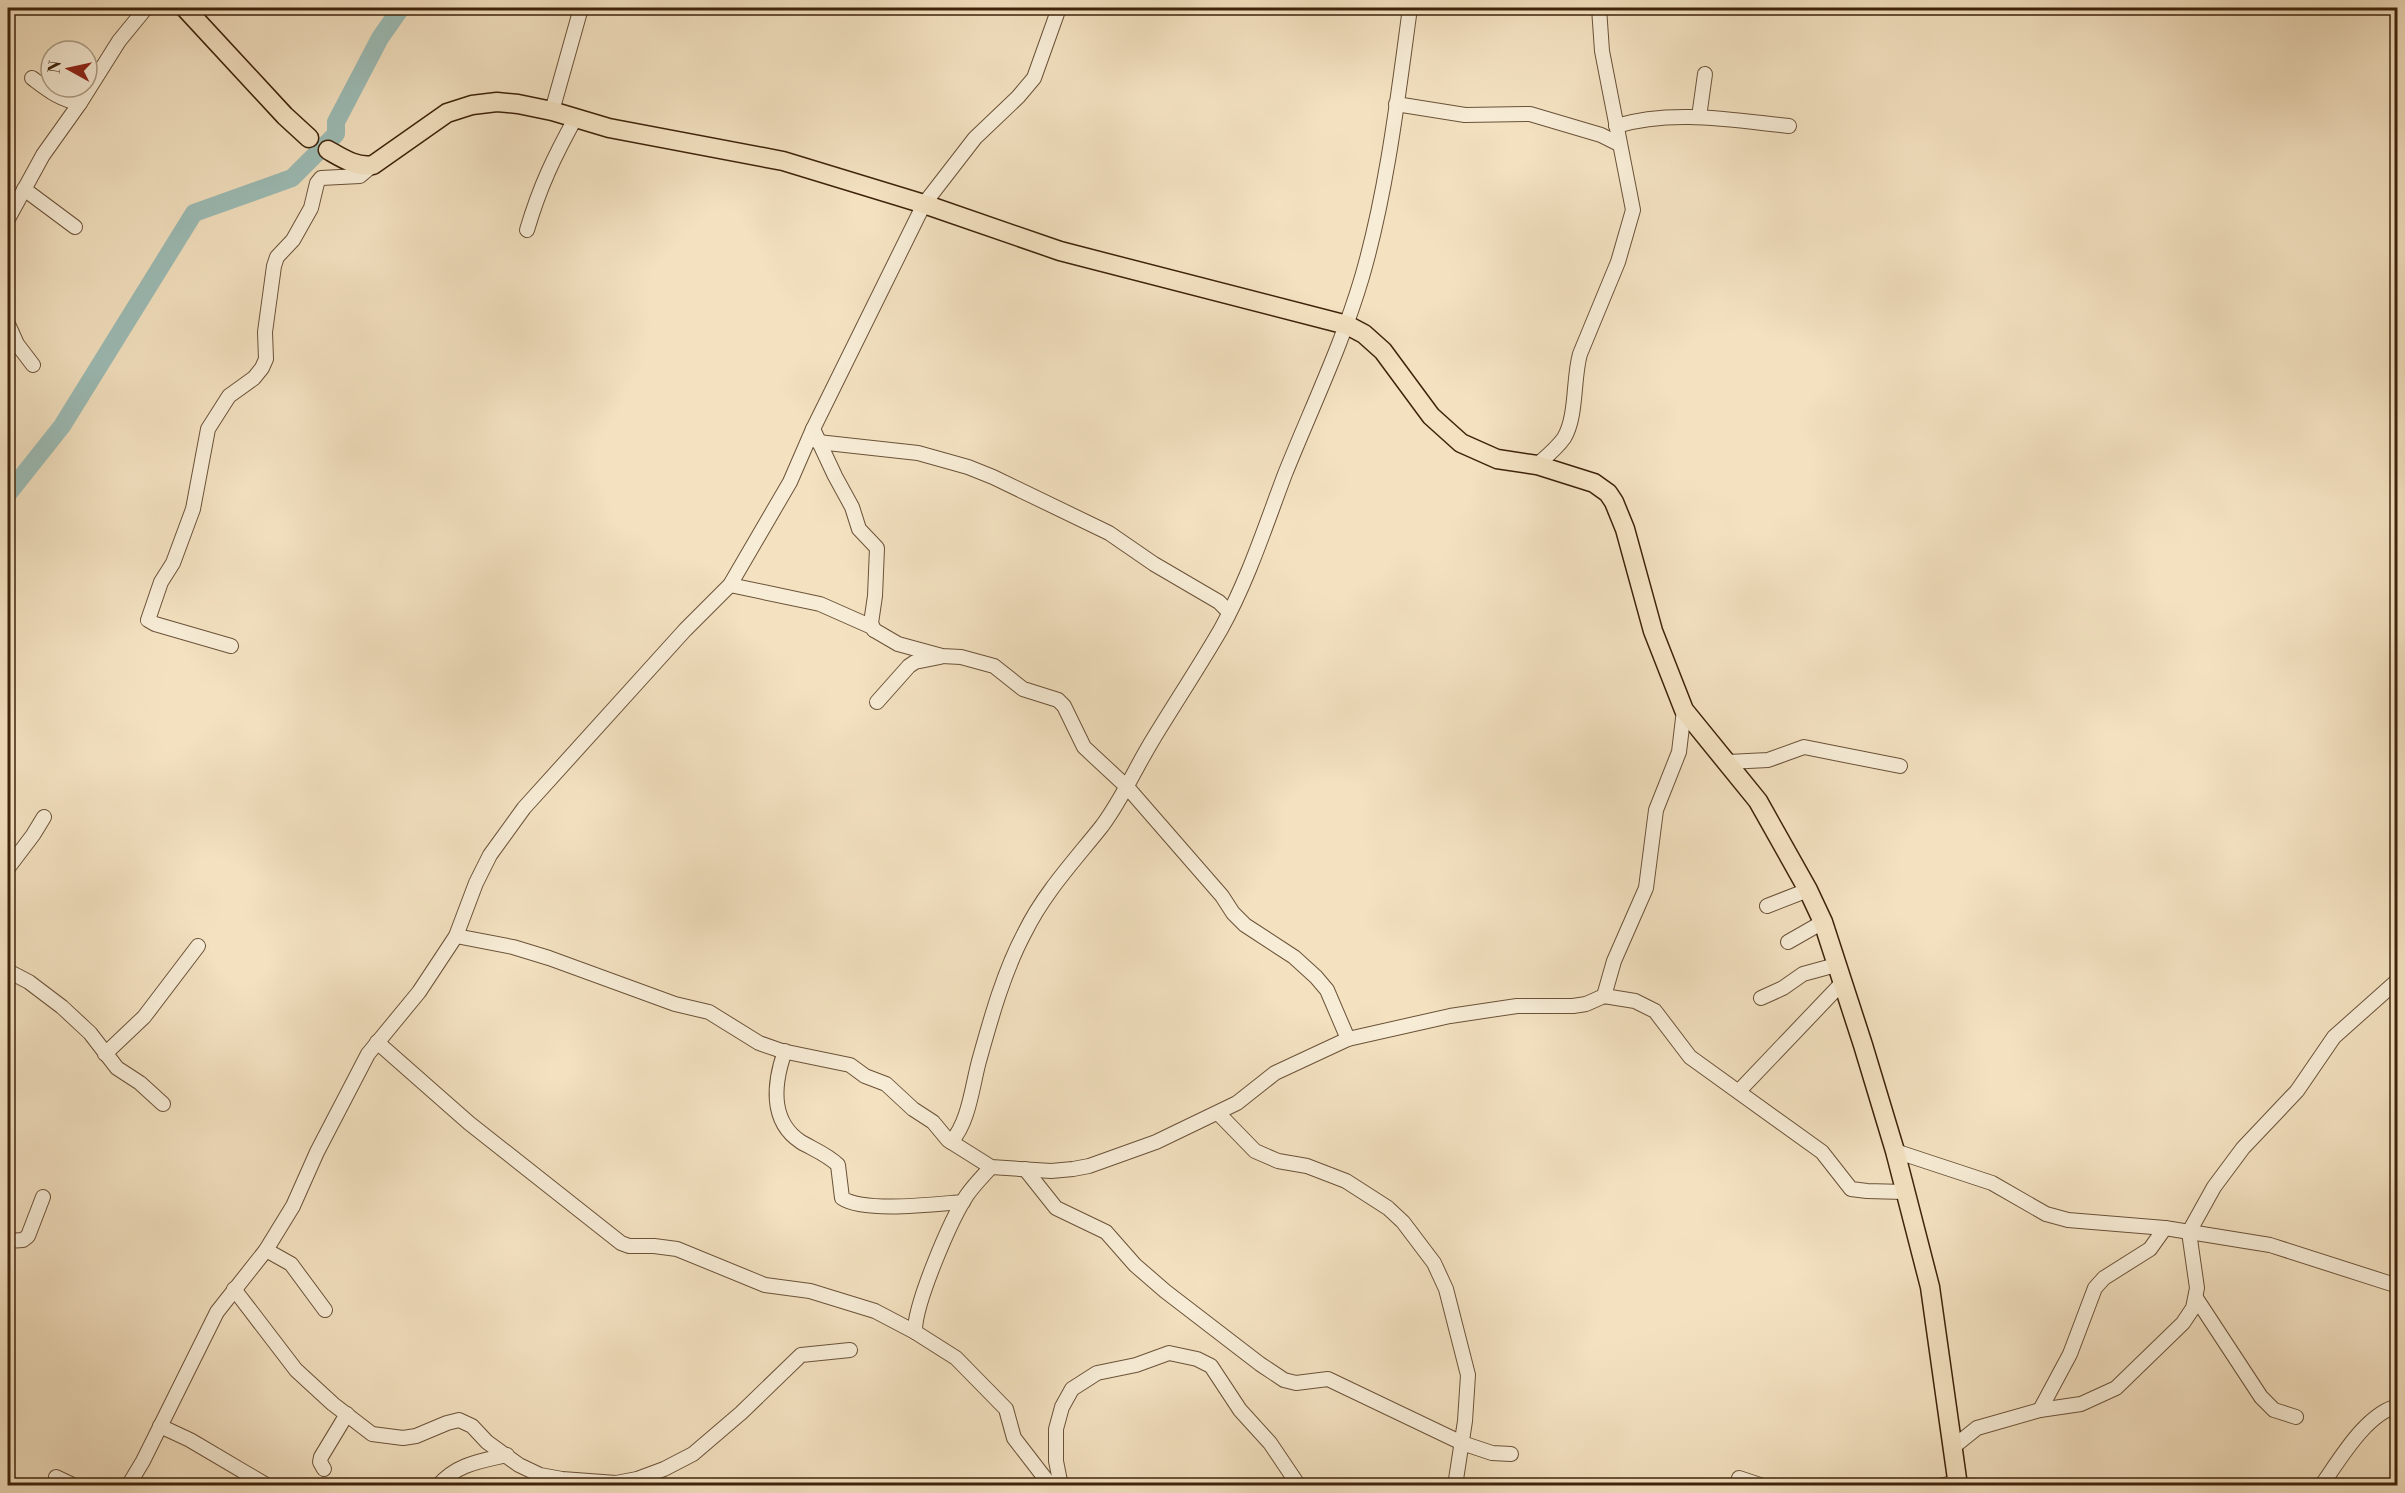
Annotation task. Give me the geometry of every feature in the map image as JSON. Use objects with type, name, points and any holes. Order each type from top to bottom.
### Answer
[{"type":"main road","points":[[185,8],[285,116],[309,138]]},
{"type":"main road","points":[[328,150],[354,163],[365,166],[373,165],[447,113],[472,105],[497,102],[552,111],[609,128],[783,161],[924,204],[1060,251],[1347,325],[1364,334],[1383,351],[1431,416],[1461,443],[1497,459],[1537,465],[1594,483],[1608,493],[1625,529],[1653,631],[1684,711],[1728,762],[1764,811],[1808,890],[1822,922],[1894,1151],[1930,1287],[1958,1484]]},
{"type":"street","points":[[8,219],[43,155],[120,41],[146,8]]},
{"type":"street","points":[[552,111],[581,8]]},
{"type":"street","points":[[128,1485],[143,1461],[206,1331],[234,1289],[266,1250],[293,1206],[317,1152],[363,1063],[377,1042],[419,992],[456,936],[490,855],[524,808],[685,630],[730,585],[816,436],[924,204],[975,138],[1034,78],[1059,8]]},
{"type":"street","points":[[951,1142],[960,1130],[984,1045],[1021,938],[1035,912],[1101,828],[1128,788],[1151,743],[1193,677],[1229,612],[1260,547],[1284,477],[1347,325],[1373,235],[1410,8]]},
{"type":"street","points":[[1537,465],[1563,440],[1570,426],[1580,354],[1618,262],[1632,219],[1633,210],[1602,51],[1599,8]]},
{"type":"street","points":[[1699,117],[1705,75]]},
{"type":"street","points":[[32,78],[53,94],[67,101],[80,103]]},
{"type":"street","points":[[1396,104],[1465,115],[1530,114],[1601,135],[1619,144]]},
{"type":"street","points":[[527,230],[551,163],[576,117]]},
{"type":"street","points":[[1616,126],[1642,119],[1699,117],[1789,126]]},
{"type":"street","points":[[309,138],[328,150]]},
{"type":"street","points":[[231,646],[155,624],[148,620],[153,603],[161,582],[173,563],[193,509],[208,429],[229,396],[254,378],[266,359],[265,332],[277,257],[292,240],[311,208],[317,183],[321,178],[360,176],[373,165]]},
{"type":"street","points":[[24,189],[75,226]]},
{"type":"street","points":[[8,324],[16,344],[33,365]]},
{"type":"street","points":[[816,436],[918,453],[968,467],[993,477],[1109,533],[1154,564],[1219,602],[1229,612]]},
{"type":"street","points":[[816,436],[852,507],[859,529],[877,548],[872,623],[874,630]]},
{"type":"street","points":[[730,585],[820,604],[872,627],[898,644],[942,656],[961,657],[994,666],[1023,689],[1058,700],[1064,706],[1084,747],[1128,788],[1222,896],[1233,913],[1245,925],[1294,957],[1316,977],[1327,990],[1348,1039]]},
{"type":"street","points":[[878,702],[909,666],[915,662],[942,656]]},
{"type":"street","points":[[1604,996],[1614,961],[1646,888],[1656,810],[1679,752],[1684,711]]},
{"type":"street","points":[[1728,762],[1768,760],[1804,747],[1900,766]]},
{"type":"street","points":[[8,867],[44,817]]},
{"type":"street","points":[[1767,906],[1808,890]]},
{"type":"street","points":[[1788,942],[1822,922]]},
{"type":"street","points":[[456,936],[513,947],[675,1004],[709,1012],[755,1041],[785,1051],[850,1065],[865,1076],[886,1084],[913,1109],[933,1122],[951,1142],[991,1167],[1051,1172],[1089,1166],[1156,1142],[1219,1114],[1246,1098],[1275,1073],[1348,1039],[1458,1014],[1517,1006],[1573,1006],[1586,1004],[1604,996],[1635,1001],[1655,1011],[1690,1057],[1822,1152],[1851,1189],[1904,1192]]},
{"type":"street","points":[[105,1054],[144,1017],[198,946]]},
{"type":"street","points":[[1761,998],[1783,988],[1803,974],[1836,965]]},
{"type":"street","points":[[8,971],[29,982],[62,1007],[90,1033],[117,1068],[140,1083],[163,1104]]},
{"type":"street","points":[[1952,1448],[1977,1428],[2040,1410],[2081,1404],[2116,1388],[2183,1323],[2189,1316],[2197,1288],[2188,1232],[2214,1187],[2243,1148],[2297,1091],[2334,1037],[2397,980]]},
{"type":"street","points":[[1739,1091],[1842,983]]},
{"type":"street","points":[[377,1042],[469,1123],[621,1243],[629,1246],[677,1249],[765,1285],[810,1290],[875,1311],[915,1332],[956,1358],[1006,1409],[1014,1438],[1051,1485]]},
{"type":"street","points":[[785,1051],[777,1076],[776,1090],[782,1119],[799,1140],[838,1165],[842,1198],[849,1203],[901,1206],[963,1202]]},
{"type":"street","points":[[1219,1114],[1255,1151],[1278,1161],[1307,1166],[1346,1181],[1388,1208],[1403,1222],[1434,1263],[1446,1289],[1468,1375],[1462,1443],[1455,1485]]},
{"type":"street","points":[[1894,1151],[1992,1183],[2054,1217],[2165,1228],[2288,1249],[2397,1286]]},
{"type":"street","points":[[915,1332],[920,1303],[953,1219],[963,1202],[991,1167]]},
{"type":"street","points":[[1025,1169],[1056,1208],[1106,1232],[1136,1265],[1165,1291],[1284,1380],[1296,1383],[1328,1379],[1462,1443],[1492,1453],[1511,1454]]},
{"type":"street","points":[[8,1241],[23,1240],[27,1236],[43,1197]]},
{"type":"street","points":[[2040,1410],[2070,1354],[2095,1288],[2104,1278],[2150,1249],[2165,1228]]},
{"type":"street","points":[[266,1250],[291,1264],[325,1310]]},
{"type":"street","points":[[234,1289],[296,1370],[333,1404],[372,1434],[391,1438],[416,1436],[459,1420],[472,1426],[486,1442],[519,1465],[548,1477],[616,1483],[637,1479],[664,1469],[693,1454],[741,1413],[801,1355],[850,1350]]},
{"type":"street","points":[[2196,1298],[2261,1397],[2274,1410],[2296,1417]]},
{"type":"street","points":[[1061,1485],[1056,1461],[1056,1429],[1062,1407],[1072,1389],[1096,1373],[1136,1365],[1169,1353],[1190,1356],[1205,1361],[1211,1366],[1240,1410],[1270,1443],[1299,1485]]},
{"type":"street","points":[[2321,1485],[2356,1436],[2384,1412],[2397,1407]]},
{"type":"street","points":[[324,1469],[320,1462],[321,1457],[347,1414]]},
{"type":"street","points":[[160,1426],[190,1440],[268,1485]]},
{"type":"street","points":[[438,1485],[451,1472],[462,1466],[507,1455]]},
{"type":"street","points":[[56,1477],[75,1485]]},
{"type":"street","points":[[1739,1478],[1763,1485]]},
{"type":"street","points":[[1939,1485],[1958,1484]]},
{"type":"waterway","points":[[8,494],[62,426],[194,213],[292,178],[336,134],[336,122],[380,38],[401,8]]}]
